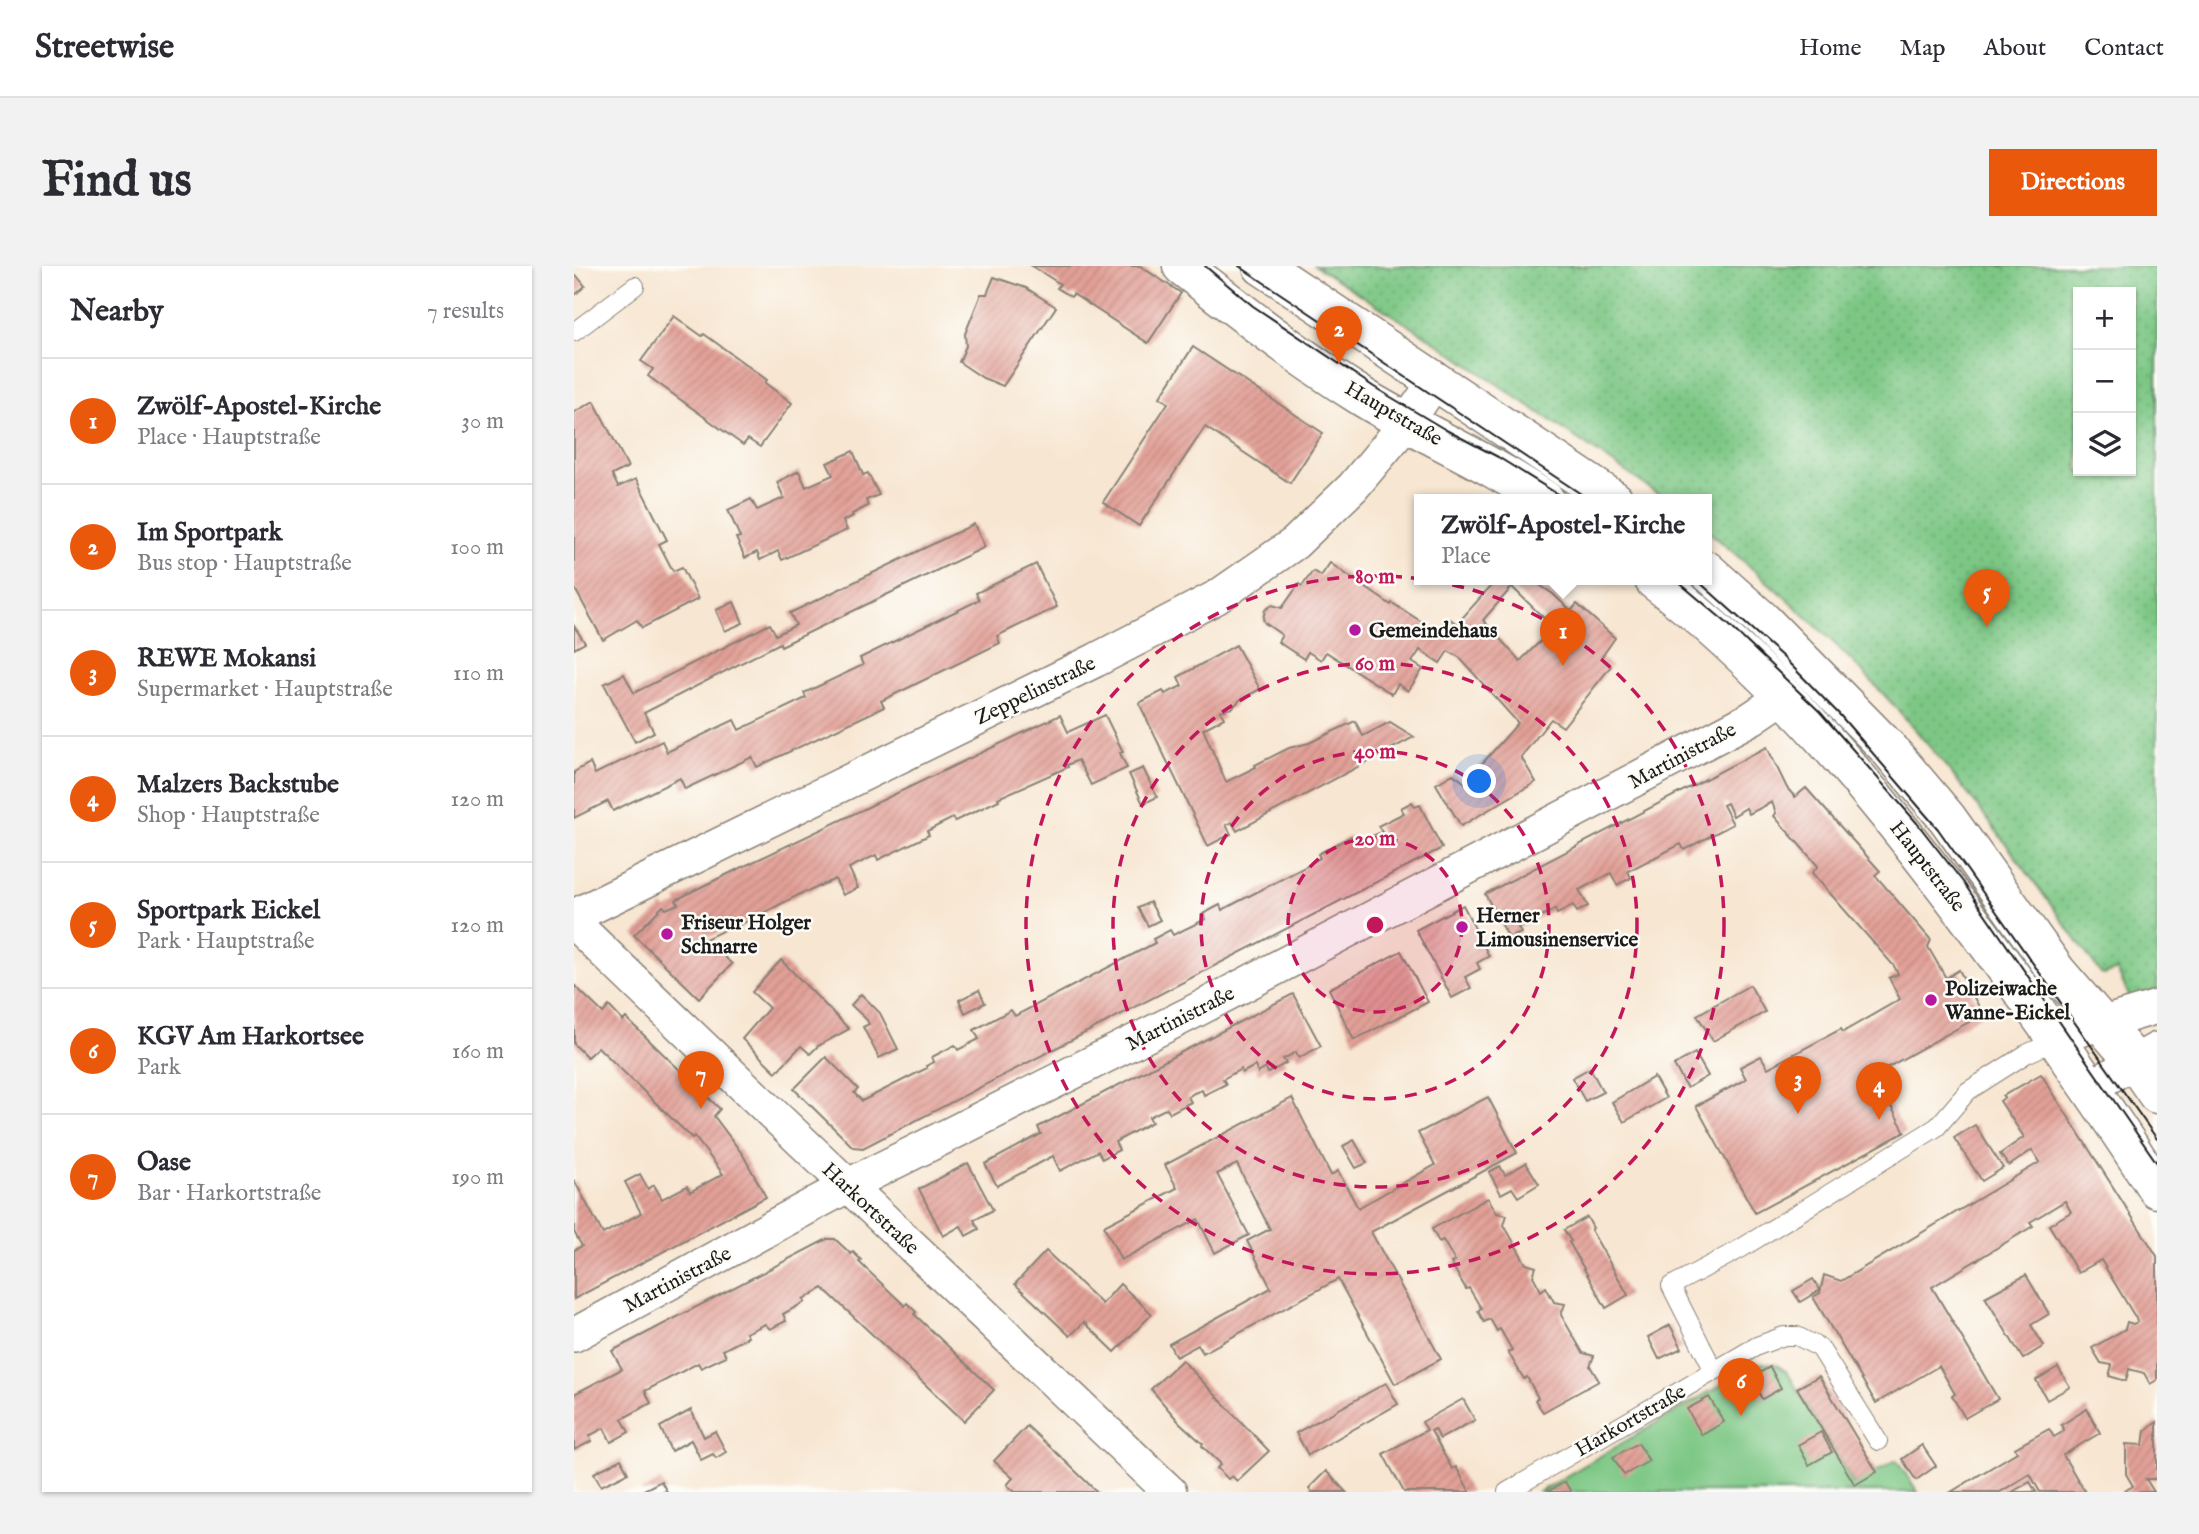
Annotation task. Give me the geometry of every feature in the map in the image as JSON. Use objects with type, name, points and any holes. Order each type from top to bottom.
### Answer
[{"type":"street","name":"Hauptstraße","points":[[1182,266],[1290,350],[1366,399],[1536,494]]},
{"type":"street","points":[[1262,266],[1605,494]]},
{"type":"street","name":"Zeppelinstraße","points":[[574,916],[1096,660],[1217,597],[1295,543],[1353,487],[1408,421],[1435,381]]},
{"type":"street","name":"Hauptstraße","points":[[1712,575],[1762,620],[1887,747],[1947,818],[2057,972],[2103,1023],[2146,1055],[2157,1094]]},
{"type":"street","name":"Hauptstraße","points":[[1660,585],[1755,667],[1851,771],[1924,859],[2057,1040],[2157,1189]]},
{"type":"street","name":"Martinistraße","points":[[574,1335],[849,1185],[1191,1013],[1764,712],[1783,697]]},
{"type":"street","name":"Harkortstraße","points":[[574,923],[786,1129],[849,1185],[1170,1492]]},
{"type":"street","points":[[2057,1040],[2157,1007]]},
{"type":"street","points":[[2089,1088],[2146,1055]]},
{"type":"lane","points":[[574,332],[635,286]]},
{"type":"lane","points":[[1714,1371],[1671,1286],[1734,1253],[1937,1127],[1968,1091],[2026,1055],[2057,1040]]},
{"type":"lane","name":"Harkortstraße","points":[[1507,1492],[1757,1346],[1784,1336],[1797,1336],[1810,1341],[1826,1356],[1878,1441]]},
{"type":"green space","points":[[1315,266],[2157,266],[2157,992],[2131,1000],[2117,970],[2101,974],[1992,826],[1906,719],[1814,624],[1712,534],[1712,494],[1658,494],[1440,345]]},
{"type":"green space","points":[[1757,1364],[1777,1365],[1787,1372],[1854,1484],[1896,1460],[1918,1492],[1539,1492]]},
{"type":"building","points":[[1032,266],[1140,266],[1181,293],[1148,343],[1073,294],[1071,297],[1057,288],[1060,284]]},
{"type":"building","points":[[577,276],[585,286],[574,296],[574,278]]},
{"type":"building","points":[[994,277],[1026,288],[1056,307],[1003,386],[983,378],[959,362],[966,346],[965,334],[981,294],[987,294]]},
{"type":"building","points":[[674,316],[702,336],[704,334],[767,380],[765,383],[792,403],[760,447],[748,439],[743,445],[648,376],[653,369],[641,361]]},
{"type":"building","points":[[1193,347],[1323,433],[1290,483],[1205,427],[1139,526],[1103,502],[1168,403],[1160,397]]},
{"type":"building","points":[[594,401],[628,467],[612,475],[618,487],[636,479],[667,540],[659,544],[673,571],[682,567],[698,599],[642,628],[637,620],[603,640],[574,587],[574,412]]},
{"type":"building","points":[[853,451],[863,475],[868,473],[879,495],[866,500],[868,506],[843,521],[847,530],[782,560],[778,551],[760,560],[757,552],[745,558],[736,538],[740,537],[728,510],[751,499],[757,510],[784,498],[777,482],[799,471],[806,487],[833,475],[827,463]]},
{"type":"building","points":[[974,524],[985,547],[781,646],[780,643],[644,713],[654,732],[635,742],[604,684],[624,674],[634,693],[770,624],[776,635],[796,625],[790,613]]},
{"type":"building","points":[[1330,563],[1391,605],[1392,603],[1441,634],[1450,619],[1457,624],[1492,585],[1540,585],[1571,611],[1577,604],[1615,638],[1601,658],[1611,666],[1563,727],[1551,719],[1521,757],[1536,782],[1461,826],[1436,784],[1453,774],[1465,783],[1518,723],[1459,657],[1448,651],[1440,663],[1420,650],[1412,662],[1423,669],[1408,691],[1398,684],[1392,694],[1326,652],[1321,660],[1308,652],[1304,659],[1278,642],[1282,635],[1265,623],[1265,610],[1272,605],[1282,608],[1299,584],[1302,586],[1313,571],[1321,576]],"holes":[[[1512,587],[1554,628],[1520,661],[1483,620]]]},
{"type":"building","points":[[1036,564],[1057,607],[997,636],[1000,643],[881,701],[884,707],[757,767],[752,757],[685,789],[680,778],[613,811],[608,801],[574,818],[574,772],[590,763],[595,774],[662,741],[667,752],[734,720],[739,730],[806,698],[804,693],[863,665],[860,658],[979,600],[976,593]]},
{"type":"building","points":[[734,602],[743,623],[725,631],[716,610]]},
{"type":"building","points":[[574,626],[585,643],[574,649]]},
{"type":"building","points":[[1236,645],[1260,689],[1240,700],[1232,708],[1220,711],[1224,718],[1203,729],[1226,782],[1289,748],[1309,743],[1355,721],[1363,736],[1390,722],[1414,737],[1237,831],[1232,822],[1226,825],[1231,834],[1208,846],[1139,703],[1163,691],[1165,694],[1182,686],[1178,677]]},
{"type":"building","points":[[1060,715],[1068,732],[1105,715],[1123,752],[1120,753],[1127,768],[1091,785],[1078,760],[955,821],[953,818],[927,831],[929,835],[878,860],[876,855],[849,868],[858,888],[843,895],[835,879],[705,939],[732,964],[699,998],[634,935],[663,906],[666,909],[678,904],[676,900],[703,886]]},
{"type":"building","points":[[1767,747],[1787,788],[1795,797],[1806,788],[1880,871],[1875,875],[1931,940],[1928,947],[1946,978],[1959,970],[1983,1014],[1874,1075],[1905,1132],[1755,1213],[1696,1106],[1746,1079],[1740,1067],[1761,1056],[1768,1068],[1841,1029],[1843,1032],[1900,999],[1889,978],[1898,974],[1894,966],[1812,873],[1818,866],[1774,816],[1776,813],[1772,802],[1749,814],[1746,808],[1733,816],[1727,803],[1723,805],[1733,824],[1684,850],[1681,844],[1628,871],[1631,878],[1617,885],[1611,873],[1579,890],[1588,906],[1577,912],[1573,905],[1557,914],[1555,909],[1518,928],[1521,933],[1509,938],[1485,894]]},
{"type":"building","points":[[1143,768],[1157,797],[1143,804],[1129,774]]},
{"type":"building","points":[[1412,802],[1415,807],[1420,805],[1442,848],[863,1148],[853,1147],[794,1089],[826,1057],[858,1089],[854,1093],[862,1101],[927,1068],[926,1066],[934,1062],[932,1057],[955,1045],[958,1050],[979,1039],[974,1030],[1011,1010],[1015,1016],[1155,943],[1153,939],[1170,930],[1173,935],[1206,919],[1203,914],[1220,905],[1222,910],[1309,865],[1320,858],[1318,854],[1351,836],[1355,843],[1382,832],[1378,826],[1404,813],[1401,808]]},
{"type":"building","points":[[1150,902],[1160,920],[1148,926],[1138,908]]},
{"type":"building","points":[[1463,905],[1489,956],[1477,963],[1480,969],[1465,977],[1471,988],[1452,998],[1416,930]]},
{"type":"building","points":[[1401,951],[1428,1002],[1354,1040],[1329,989]]},
{"type":"building","points":[[781,960],[849,1029],[818,1046],[810,1054],[801,1046],[776,1072],[742,1039],[769,1008],[752,992]]},
{"type":"building","points":[[574,985],[603,1013],[609,1006],[623,1021],[626,1018],[720,1109],[714,1116],[743,1155],[766,1197],[574,1299],[574,1250],[582,1246],[574,1232],[574,1180],[603,1234],[641,1213],[625,1182],[640,1174],[648,1189],[654,1185],[662,1199],[687,1186],[690,1192],[723,1174],[694,1136],[692,1138],[598,1047],[587,1057],[574,1044]]},
{"type":"building","points":[[1750,985],[1765,1012],[1713,1041],[1697,1015]]},
{"type":"building","points":[[979,990],[985,1003],[965,1013],[959,1000]]},
{"type":"building","points":[[861,994],[880,1013],[898,1049],[879,1058],[863,1027],[869,1024],[867,1020],[851,1005]]},
{"type":"building","points":[[1293,994],[1321,1046],[1299,1058],[1296,1052],[1283,1059],[1286,1063],[1268,1073],[1266,1068],[1258,1073],[1255,1066],[1242,1073],[1241,1069],[1223,1079],[1226,1084],[1204,1095],[1202,1090],[1194,1093],[1188,1097],[1191,1102],[1170,1113],[1167,1108],[1149,1117],[1152,1122],[1115,1142],[1119,1150],[1102,1159],[1098,1151],[1060,1171],[1053,1156],[997,1186],[985,1164],[1041,1134],[1038,1127]]},
{"type":"building","points":[[1695,1053],[1708,1076],[1687,1088],[1674,1065]]},
{"type":"building","points":[[1590,1068],[1603,1092],[1585,1101],[1572,1078]]},
{"type":"building","points":[[2041,1074],[2157,1256],[2157,1380],[2150,1384],[2144,1373],[2129,1369],[2126,1381],[2109,1376],[2112,1365],[2101,1363],[2092,1348],[2125,1329],[2127,1322],[2138,1322],[2101,1260],[2078,1273],[2049,1225],[2071,1212],[2065,1201],[2030,1222],[2033,1226],[1932,1287],[1998,1399],[1965,1418],[1939,1366],[1876,1403],[1813,1297],[1820,1293],[1824,1275],[1841,1281],[2040,1162],[2032,1150],[2009,1166],[2000,1154],[2024,1137],[2000,1101],[2003,1096]]},
{"type":"building","points":[[1654,1077],[1666,1098],[1624,1122],[1612,1102]]},
{"type":"building","points":[[1488,1097],[1517,1153],[1371,1232],[1441,1359],[1395,1384],[1338,1279],[1203,1353],[1198,1345],[1176,1357],[1169,1344],[1271,1288],[1247,1241],[1270,1229],[1237,1164],[1217,1174],[1249,1235],[1215,1253],[1198,1219],[1121,1260],[1104,1226],[1177,1188],[1165,1165],[1292,1098],[1331,1175],[1338,1171],[1358,1208],[1435,1165],[1418,1133]]},
{"type":"building","points":[[1975,1125],[2003,1168],[1982,1181],[1954,1138]]},
{"type":"building","points":[[1354,1140],[1367,1163],[1356,1168],[1343,1146]]},
{"type":"building","points":[[968,1163],[993,1210],[974,1220],[979,1229],[966,1236],[961,1226],[943,1236],[919,1189]]},
{"type":"building","points":[[1526,1163],[1539,1184],[1518,1197],[1512,1188],[1501,1194],[1489,1172],[1500,1166],[1505,1175]]},
{"type":"building","points":[[1488,1198],[1497,1213],[1507,1215],[1504,1225],[1526,1264],[1536,1267],[1533,1276],[1541,1291],[1546,1287],[1554,1302],[1565,1304],[1561,1315],[1583,1353],[1594,1356],[1590,1366],[1599,1381],[1543,1412],[1535,1400],[1538,1398],[1527,1377],[1524,1379],[1508,1352],[1512,1350],[1500,1329],[1497,1331],[1490,1319],[1484,1322],[1478,1311],[1481,1308],[1451,1263],[1455,1261],[1443,1240],[1439,1242],[1432,1229]]},
{"type":"building","points":[[1587,1217],[1593,1228],[1591,1230],[1628,1295],[1606,1308],[1564,1230]]},
{"type":"building","points":[[827,1239],[835,1239],[851,1254],[853,1252],[861,1260],[859,1262],[905,1306],[907,1303],[916,1312],[914,1314],[994,1390],[964,1421],[823,1288],[783,1314],[786,1321],[770,1329],[765,1324],[746,1333],[748,1337],[723,1350],[726,1356],[701,1368],[698,1363],[645,1391],[651,1403],[622,1419],[629,1432],[611,1442],[604,1428],[589,1436],[592,1441],[574,1450],[574,1394],[622,1369],[612,1351]]},
{"type":"building","points":[[1046,1251],[1102,1304],[1120,1284],[1152,1314],[1115,1352],[1084,1322],[1070,1336],[1015,1284]]},
{"type":"building","points":[[2026,1275],[2049,1314],[2031,1325],[2044,1346],[2023,1359],[1985,1297]]},
{"type":"building","points":[[1813,1279],[1820,1290],[1800,1302],[1793,1291]]},
{"type":"building","points":[[1670,1325],[1682,1348],[1659,1359],[1648,1337]]},
{"type":"building","points":[[1182,1360],[1269,1451],[1237,1481],[1232,1476],[1228,1479],[1217,1468],[1221,1464],[1151,1389]]},
{"type":"building","points":[[1770,1367],[1781,1388],[1762,1399],[1751,1378]]},
{"type":"building","points":[[2058,1367],[2070,1387],[2047,1400],[2036,1380]]},
{"type":"building","points":[[1819,1376],[1877,1472],[1855,1485],[1797,1388]]},
{"type":"building","points":[[1386,1383],[1398,1404],[1308,1455],[1296,1433]]},
{"type":"building","points":[[1709,1397],[1724,1422],[1702,1435],[1687,1409]]},
{"type":"building","points":[[1463,1399],[1475,1420],[1440,1439],[1435,1429],[1431,1431],[1452,1469],[1456,1467],[1470,1492],[1404,1492],[1383,1454],[1427,1430],[1422,1422]]},
{"type":"building","points":[[2087,1409],[2100,1433],[2063,1455],[2085,1492],[2040,1492],[2030,1474],[2000,1492],[1951,1492],[2017,1452],[2015,1448],[2049,1429],[2054,1437],[2064,1431],[2061,1425]]},
{"type":"building","points":[[691,1410],[704,1437],[715,1431],[726,1452],[716,1458],[713,1454],[701,1460],[691,1440],[671,1451],[660,1427]]},
{"type":"building","points":[[2157,1422],[2157,1479],[2146,1479],[2154,1492],[2123,1492],[2133,1486],[2126,1474],[2126,1444],[2143,1445],[2145,1431]]},
{"type":"building","points":[[1027,1426],[1097,1492],[1015,1492],[1007,1485],[1013,1478],[994,1461]]},
{"type":"building","points":[[1821,1432],[1832,1452],[1809,1465],[1798,1445]]},
{"type":"building","points":[[1638,1443],[1649,1461],[1624,1475],[1613,1457]]},
{"type":"building","points":[[1922,1445],[1936,1466],[1916,1480],[1902,1459]]},
{"type":"building","points":[[621,1459],[628,1473],[601,1486],[594,1473]]},
{"type":"building","points":[[1326,1471],[1346,1492],[1312,1492],[1309,1488]]},
{"type":"building","points":[[661,1481],[667,1492],[640,1492]]},
{"type":"building","points":[[1565,1482],[1571,1492],[1547,1492]]},
{"type":"building","points":[[2030,1482],[2036,1492],[2012,1492]]},
{"type":"tram line","points":[[1205,266],[1253,306],[1374,387],[1557,494]]},
{"type":"tram line","points":[[1239,266],[1581,494]]},
{"type":"tram line","points":[[1682,585],[1728,624],[1820,712],[1917,823],[1963,882],[2157,1163]]},
{"type":"tram line","points":[[1703,585],[1784,658],[1839,714],[1938,829],[2157,1139]]},
{"type":"place","name":"Im Sportpark","points":[[1339,364]]},
{"type":"place","name":"Sportpark Eickel","points":[[1987,627]]},
{"type":"place","name":"Gemeindehaus","points":[[1355,630]]},
{"type":"place","name":"Zwölf-Apostel-Kirche","points":[[1563,666]]},
{"type":"place","name":"Herner Limousinenservice","points":[[1462,927]]},
{"type":"place","name":"Friseur Holger Schnarre","points":[[667,934]]},
{"type":"place","name":"Polizeiwache Wanne-Eickel","points":[[1931,1000]]},
{"type":"place","name":"Oase","points":[[701,1109]]},
{"type":"place","name":"REWE Mokansi","points":[[1798,1114]]},
{"type":"place","name":"Malzers Backstube","points":[[1879,1120]]},
{"type":"place","name":"KGV Am Harkortsee","points":[[1741,1416]]}]
